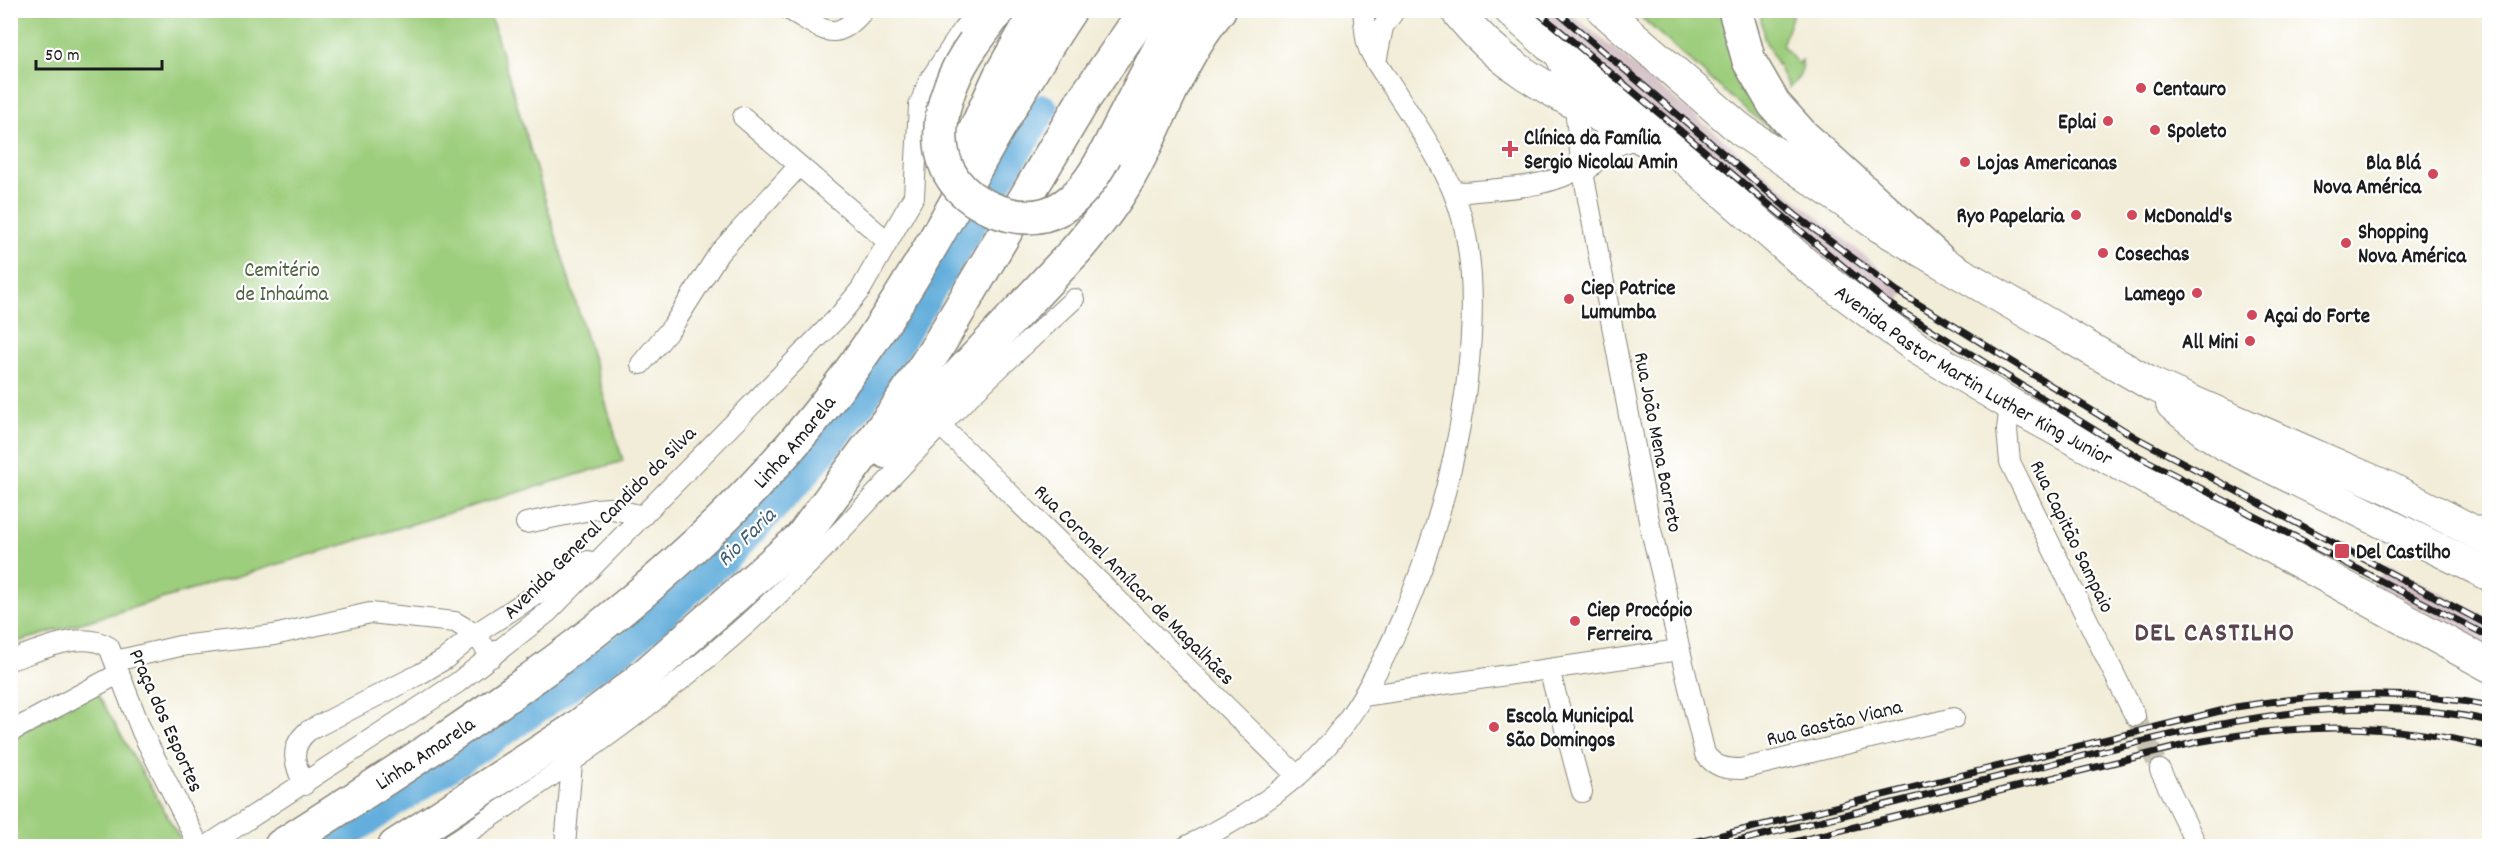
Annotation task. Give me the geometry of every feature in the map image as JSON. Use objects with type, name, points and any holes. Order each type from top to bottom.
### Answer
[{"type":"highway","points":[[998,10],[956,67],[946,92],[940,133],[944,157],[962,191],[979,204],[1021,218],[1041,217],[1072,201],[1096,172],[1163,42],[1186,10]]},
{"type":"highway","points":[[943,227],[967,147],[983,108],[1038,10]]},
{"type":"highway","name":"Linha Amarela","points":[[280,846],[546,670],[624,610],[731,513],[810,425],[900,300],[1018,95],[1070,10]]},
{"type":"highway","points":[[801,538],[895,411],[936,349],[1084,99],[1146,10]]},
{"type":"highway","points":[[395,846],[566,735],[636,683],[801,538],[896,443],[1103,218],[1126,183],[1185,63],[1219,10]]},
{"type":"highway","points":[[1735,10],[1749,62],[1774,104],[1802,135],[1938,259]]},
{"type":"main road","name":"Avenida Pastor Martin Luther King Junior","points":[[1510,10],[1549,45],[1576,63],[1703,172],[1810,268],[1917,348],[2010,404],[2490,666]]},
{"type":"main road","points":[[1603,10],[1740,129],[1864,216],[2149,383],[2389,488],[2490,540]]},
{"type":"main road","points":[[1454,12],[1506,63],[1538,84],[1703,172]]},
{"type":"main road","points":[[1582,167],[1597,151],[1617,137],[1634,134]]},
{"type":"main road","points":[[2149,383],[2205,431],[2226,445],[2490,575]]},
{"type":"street","points":[[789,10],[829,31],[839,32],[849,28],[864,10]]},
{"type":"street","points":[[743,117],[798,167],[888,242],[914,196],[919,106],[929,81],[976,10]]},
{"type":"street","points":[[1187,846],[1225,828],[1261,805],[1297,776],[1339,732],[1363,696],[1404,615],[1430,543],[1451,468],[1465,390],[1472,321],[1471,280],[1462,221],[1454,191],[1421,131],[1376,62],[1366,38],[1364,10]]},
{"type":"street","points":[[1376,62],[1383,27],[1395,10]]},
{"type":"street","name":"Rua João Mena Barreto","points":[[1549,45],[1567,77],[1574,104],[1582,167],[1650,526],[1679,650],[1705,754],[1712,764],[1725,769]]},
{"type":"street","points":[[641,364],[672,327],[719,253],[798,167]]},
{"type":"street","points":[[1454,191],[1552,180],[1569,176],[1582,167]]},
{"type":"street","name":"Avenida General Candido da Silva","points":[[207,846],[304,786],[492,657],[548,612],[839,316],[861,289],[888,242]]},
{"type":"street","points":[[448,846],[572,763],[680,681],[749,622],[804,569],[940,425],[1074,299]]},
{"type":"street","name":"Rua Capitão Sampaio","points":[[2010,404],[2007,430],[2010,462],[2135,716]]},
{"type":"street","name":"Rua Coronel Amílcar de Magalhães","points":[[940,425],[1297,776]]},
{"type":"street","points":[[526,523],[595,508],[609,508],[643,516]]},
{"type":"street","points":[[304,786],[295,764],[294,752],[298,740],[308,731],[445,659],[475,634],[614,546]]},
{"type":"street","points":[[10,732],[116,668],[180,646],[274,635],[370,613],[455,622],[475,634],[492,657]]},
{"type":"street","name":"Praça dos Esportes","points":[[10,660],[72,641],[100,641],[109,647],[142,732],[199,846]]},
{"type":"street","points":[[1363,696],[1679,650]]},
{"type":"street","points":[[1549,669],[1582,792]]},
{"type":"street","name":"Rua Gastão Viana","points":[[1725,769],[1741,769],[1954,717]]},
{"type":"street","points":[[565,846],[572,763]]},
{"type":"street","points":[[2160,770],[2197,846]]},
{"type":"shaded area","points":[[1520,11],[1568,11],[1906,290],[1891,315]]},
{"type":"shaded area","points":[[2386,564],[2489,618],[2489,646],[2375,585]]},
{"type":"green space","name":"Cemitério de Inhaúma","points":[[11,10],[489,11],[623,461],[11,644]]},
{"type":"green space","points":[[1634,11],[1723,11],[1821,169],[1733,99]]},
{"type":"green space","points":[[1760,11],[1794,11],[1782,45],[1798,64],[1802,60],[1802,68],[1800,76],[1789,88],[1764,38]]},
{"type":"green space","points":[[96,691],[183,844],[179,846],[11,846],[10,739]]},
{"type":"waterway","name":"Rio Faria","points":[[328,846],[500,734],[634,641],[733,550],[801,478],[862,402],[1043,109]]},
{"type":"tunnel","points":[[2135,716],[2160,770]]},
{"type":"railway","points":[[1535,10],[1886,302],[2132,453],[2490,637]]},
{"type":"railway","points":[[1555,10],[1795,215],[1897,291],[2135,437],[2490,626]]},
{"type":"railway","points":[[1678,846],[2236,707],[2331,696],[2363,695],[2426,697],[2490,706]]},
{"type":"railway","points":[[1718,846],[2151,739],[2263,717],[2319,710],[2375,708],[2432,711],[2490,721]]},
{"type":"railway","points":[[1778,846],[2197,742],[2235,736],[2308,729],[2379,729],[2416,733],[2490,747]]},
{"type":"place","name":"Centauro","points":[[2141,88]]},
{"type":"place","name":"Eplai","points":[[2108,121]]},
{"type":"place","name":"Spoleto","points":[[2155,130]]},
{"type":"place","name":"Clínica da Família Sergio Nicolau Amin","points":[[1510,149]]},
{"type":"place","name":"Lojas Americanas","points":[[1965,162]]},
{"type":"place","name":"Bla Blá Nova América","points":[[2433,174]]},
{"type":"place","name":"Ryo Papelaria","points":[[2076,215]]},
{"type":"place","name":"McDonald's","points":[[2132,215]]},
{"type":"place","name":"Shopping Nova América","points":[[2346,243]]},
{"type":"place","name":"Cosechas","points":[[2103,253]]},
{"type":"place","name":"Lamego","points":[[2197,293]]},
{"type":"place","name":"Ciep Patrice Lumumba","points":[[1569,299]]},
{"type":"place","name":"Açai do Forte","points":[[2252,315]]},
{"type":"place","name":"All Mini","points":[[2250,341]]},
{"type":"place","name":"Del Castilho","points":[[2342,551]]},
{"type":"place","name":"Ciep Procópio Ferreira","points":[[1575,621]]},
{"type":"place","name":"Escola Municipal São Domingos","points":[[1494,727]]},
{"type":"district","name":"DEL CASTILHO","points":[[2215,631]]}]
